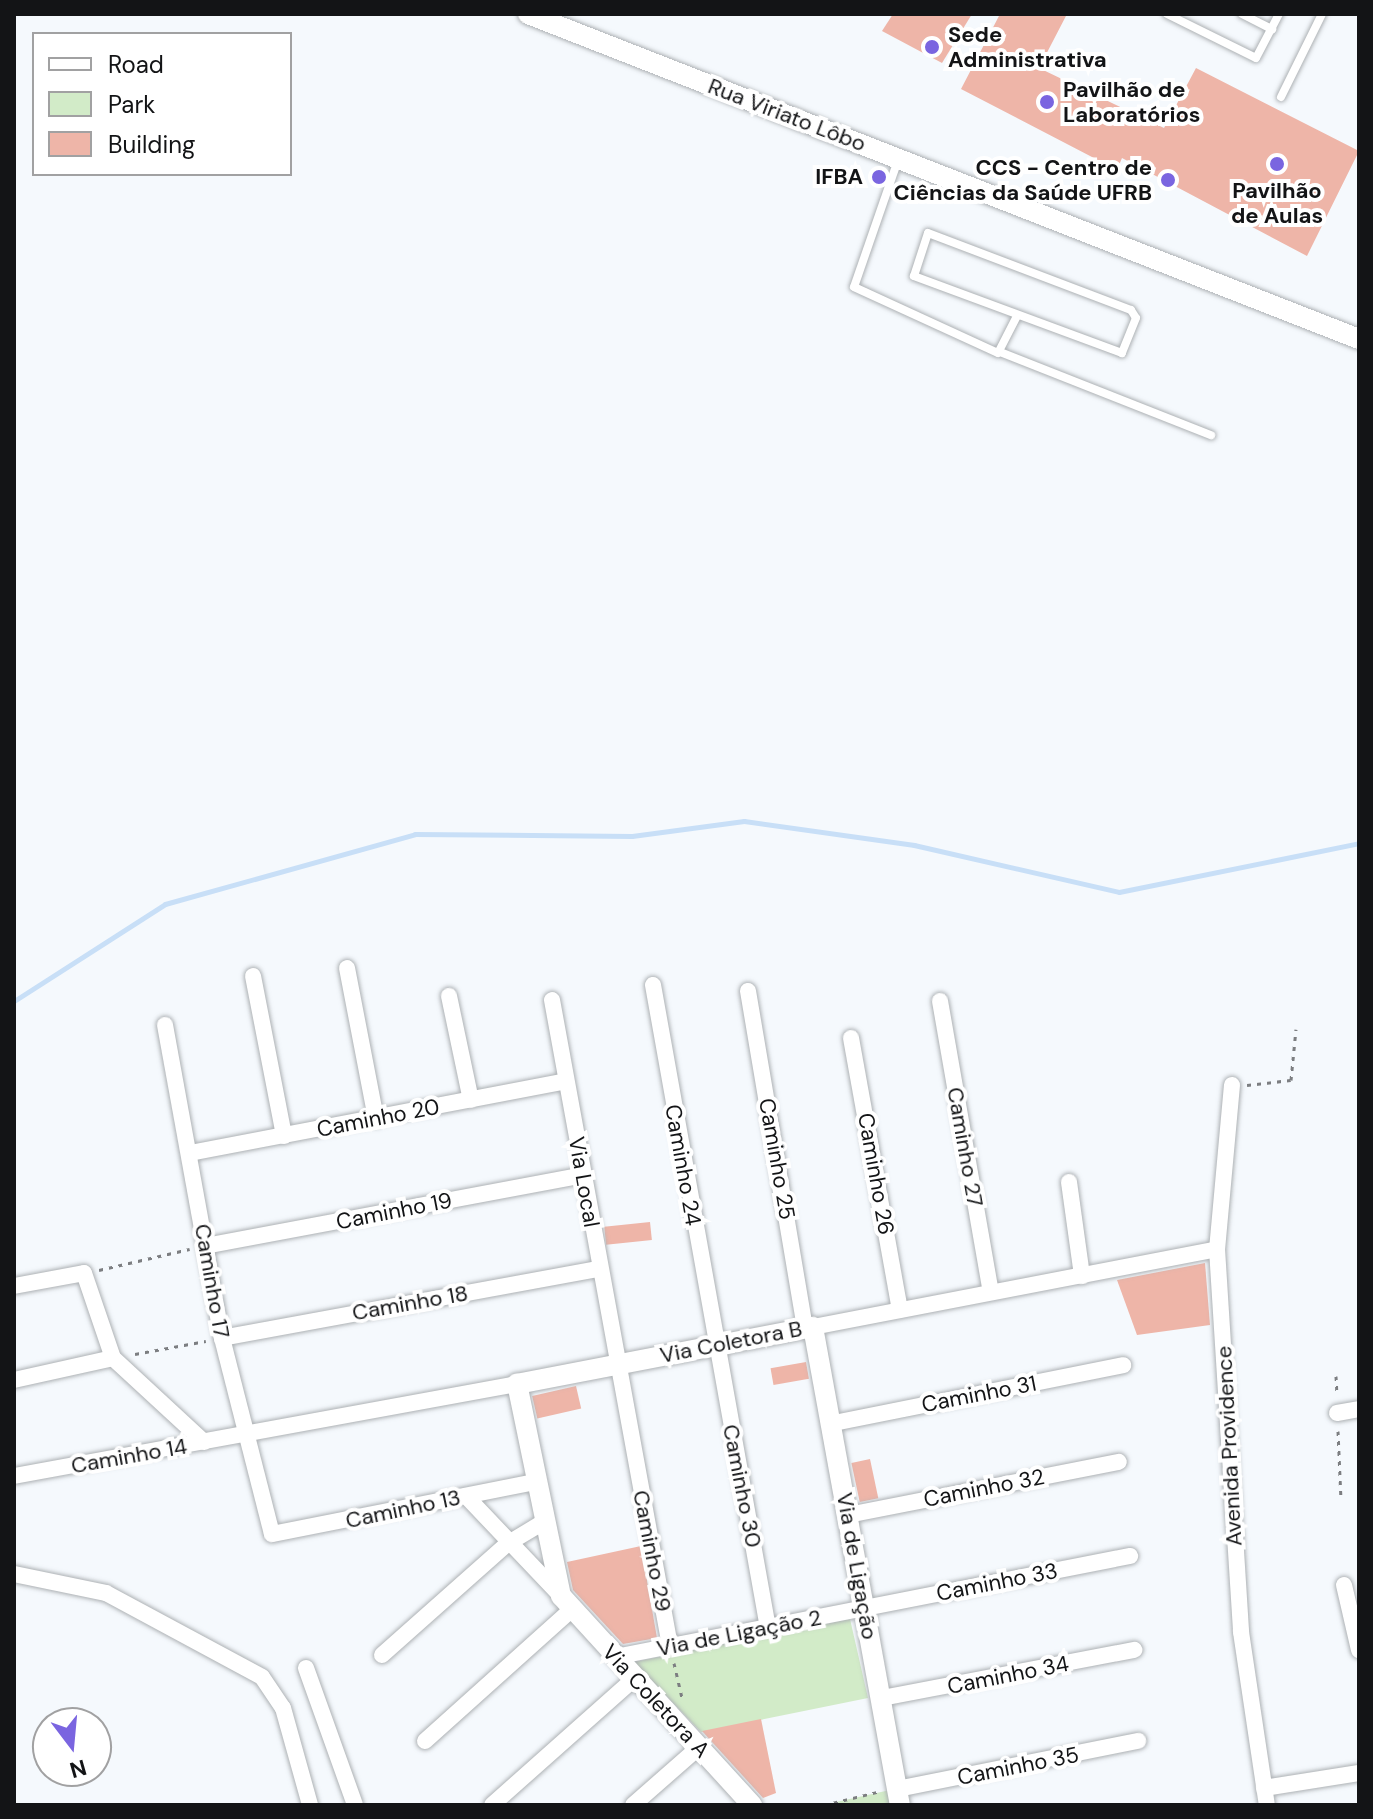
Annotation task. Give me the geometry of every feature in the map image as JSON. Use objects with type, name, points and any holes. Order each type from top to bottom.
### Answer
[{"type":"street","name":"Rua Viriato Lôbo","points":[[528,14],[1359,339]]},
{"type":"street","points":[[347,968],[376,1119]]},
{"type":"street","points":[[253,976],[284,1136]]},
{"type":"street","name":"Caminho 24","points":[[653,985],[713,1344]]},
{"type":"street","name":"Caminho 25","points":[[748,991],[809,1327]]},
{"type":"street","points":[[449,996],[471,1100]]},
{"type":"street","name":"Via Local","points":[[552,1000],[617,1365]]},
{"type":"street","name":"Caminho 27","points":[[940,1001],[991,1292]]},
{"type":"street","name":"Caminho 17","points":[[165,1025],[222,1338],[244,1434],[272,1534]]},
{"type":"street","name":"Caminho 26","points":[[851,1038],[900,1310]]},
{"type":"street","name":"Caminho 20","points":[[190,1153],[566,1081]]},
{"type":"street","name":"Avenida Providence","points":[[1232,1085],[1217,1249],[1241,1632],[1267,1805]]},
{"type":"street","name":"Caminho 19","points":[[205,1246],[583,1175]]},
{"type":"street","points":[[1069,1182],[1082,1276]]},
{"type":"street","name":"Via Coletora B","points":[[244,1434],[1217,1249]]},
{"type":"street","name":"Caminho 18","points":[[222,1338],[599,1269]]},
{"type":"street","points":[[14,1286],[84,1273],[113,1358],[204,1442]]},
{"type":"street","name":"Via de Ligação","points":[[809,1327],[834,1423],[863,1609],[898,1797]]},
{"type":"street","name":"Caminho 30","points":[[713,1344],[768,1628]]},
{"type":"street","points":[[14,1380],[113,1358]]},
{"type":"street","name":"Caminho 29","points":[[617,1365],[670,1646]]},
{"type":"street","name":"Caminho 31","points":[[834,1423],[1123,1365]]},
{"type":"street","name":"Via Coletora A","points":[[517,1384],[542,1523],[567,1602]]},
{"type":"street","points":[[1337,1413],[1359,1409]]},
{"type":"street","name":"Caminho 14","points":[[14,1476],[244,1434]]},
{"type":"street","name":"Caminho 32","points":[[848,1515],[1119,1462]]},
{"type":"street","name":"Caminho 13","points":[[272,1534],[534,1482]]},
{"type":"street","name":"Via Coletora A","points":[[466,1496],[507,1544],[567,1602],[752,1805]]},
{"type":"street","points":[[382,1655],[507,1544],[542,1523]]},
{"type":"street","name":"Caminho 33","points":[[863,1609],[1130,1556]]},
{"type":"street","points":[[14,1574],[106,1593],[262,1677],[283,1708],[310,1805]]},
{"type":"street","points":[[1344,1585],[1359,1650]]},
{"type":"street","points":[[425,1741],[567,1602]]},
{"type":"street","name":"Via de Ligação 2","points":[[615,1657],[863,1609]]},
{"type":"street","name":"Caminho 34","points":[[882,1698],[1134,1650]]},
{"type":"street","points":[[306,1668],[355,1805]]},
{"type":"street","points":[[492,1805],[634,1679]]},
{"type":"street","name":"Caminho 35","points":[[898,1797],[1138,1741]]},
{"type":"street","points":[[633,1805],[699,1747]]},
{"type":"street","points":[[1264,1788],[1359,1773]]},
{"type":"lane","points":[[1167,14],[1254,58],[1279,14]]},
{"type":"lane","points":[[1242,14],[1272,29]]},
{"type":"lane","points":[[1281,97],[1322,14]]},
{"type":"lane","points":[[898,159],[854,287],[1000,352],[1211,435]]},
{"type":"lane","points":[[925,233],[1136,316],[1118,356],[1017,316],[912,274],[925,233]]},
{"type":"lane","points":[[1000,352],[1017,316]]},
{"type":"path","points":[[1232,1085],[1291,1080],[1296,1029]]},
{"type":"path","points":[[1359,1136],[1359,1174]]},
{"type":"path","points":[[84,1273],[205,1246]]},
{"type":"path","points":[[113,1358],[222,1338]]},
{"type":"path","points":[[1336,1376],[1341,1499]]},
{"type":"path","points":[[670,1646],[683,1707]]},
{"type":"path","points":[[824,1805],[898,1797]]},
{"type":"green space","points":[[850,1619],[868,1698],[701,1732],[634,1662]]},
{"type":"green space","points":[[890,1790],[892,1805],[826,1805],[836,1802]]},
{"type":"building","name":"Sede Administrativa","points":[[893,14],[972,14],[942,63],[882,31]]},
{"type":"building","points":[[1000,14],[1067,14],[1039,68],[1164,128],[1196,68],[1359,151],[1307,256],[1122,158],[1117,170],[961,89]]},
{"type":"building","points":[[650,1222],[652,1240],[606,1245],[604,1227]]},
{"type":"building","points":[[1205,1263],[1210,1325],[1137,1335],[1117,1280]]},
{"type":"building","points":[[806,1362],[809,1379],[773,1385],[771,1368]]},
{"type":"building","points":[[576,1386],[581,1408],[537,1419],[532,1396]]},
{"type":"building","points":[[870,1459],[878,1498],[860,1502],[851,1463]]},
{"type":"building","points":[[641,1546],[657,1638],[623,1644],[573,1590],[567,1562]]},
{"type":"building","points":[[761,1719],[776,1793],[763,1798],[702,1731]]},
{"type":"waterway","points":[[14,1001],[165,904],[415,834],[632,836],[744,821],[914,845],[1119,892],[1359,843]]},
{"type":"place","name":"Sede Administrativa","points":[[932,47]]},
{"type":"place","name":"Pavilhão de Laboratórios","points":[[1047,102]]},
{"type":"place","name":"Pavilhão de Aulas","points":[[1277,164]]},
{"type":"place","name":"IFBA","points":[[879,177]]},
{"type":"place","name":"CCS - Centro de Ciências da Saúde UFRB","points":[[1168,180]]}]
